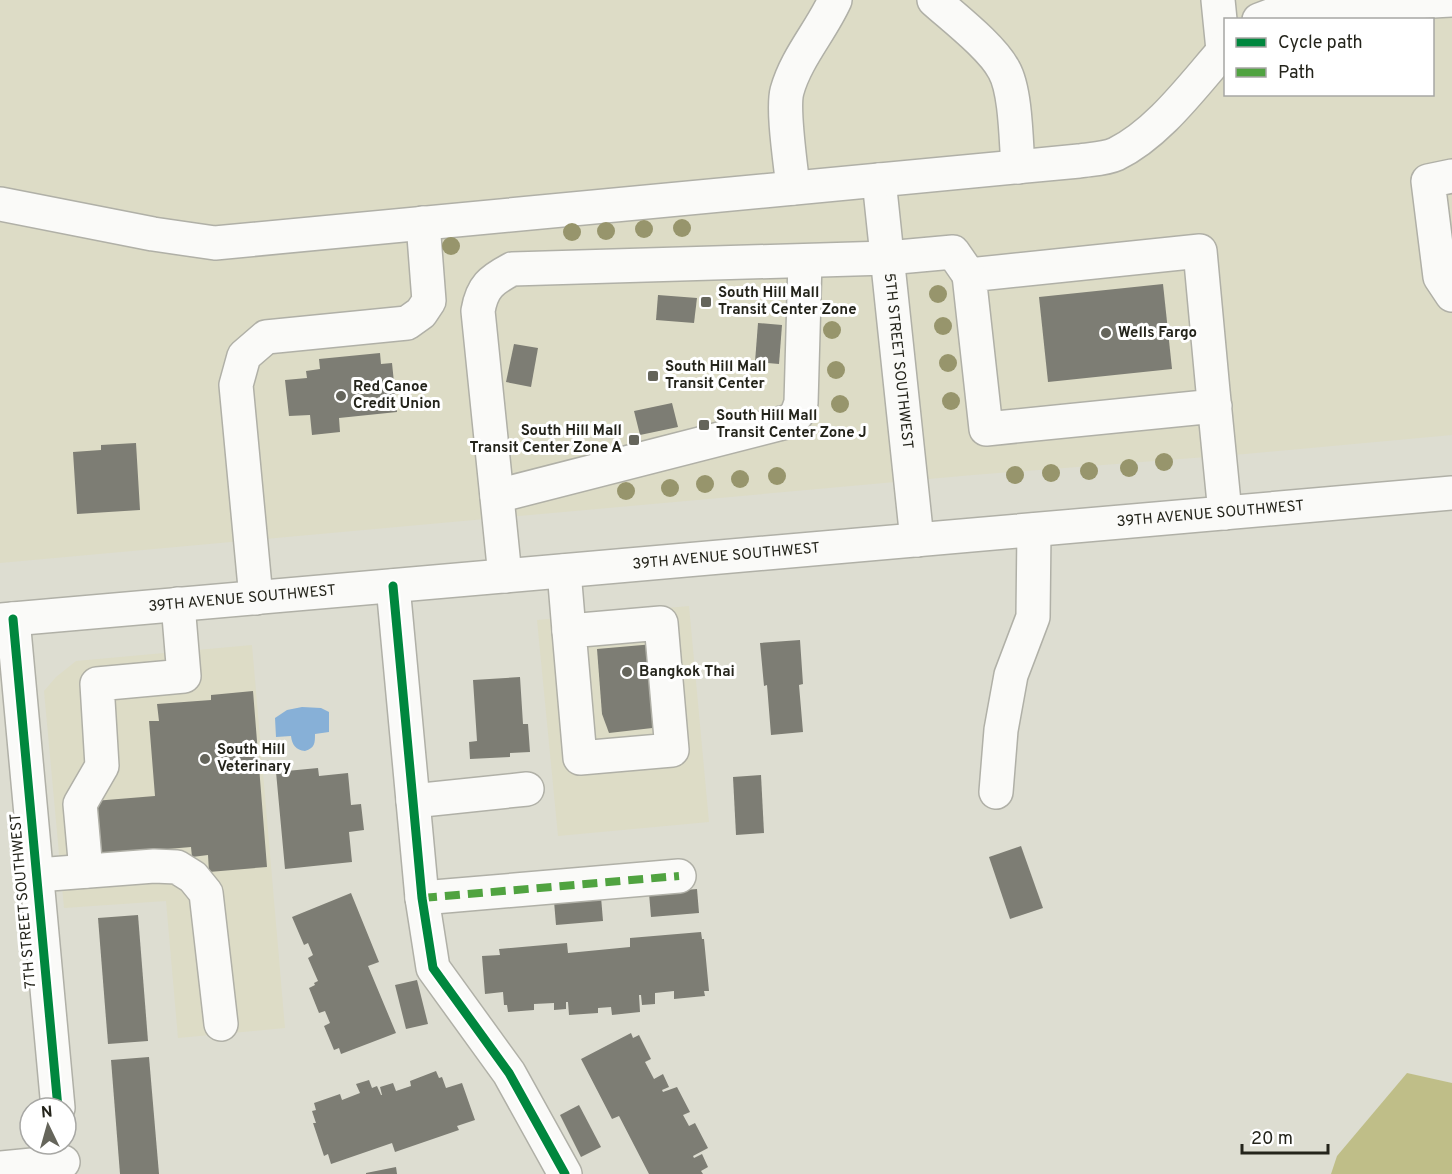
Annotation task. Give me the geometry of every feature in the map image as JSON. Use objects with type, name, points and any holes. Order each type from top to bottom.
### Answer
[{"type":"main road","points":[[793,188],[786,93],[807,48],[835,0]]},
{"type":"main road","points":[[934,0],[965,27],[1004,69],[1010,84],[1018,167]]},
{"type":"main road","points":[[0,204],[153,234],[215,243],[1079,161],[1114,155],[1144,137],[1177,104],[1224,49],[1218,0]]},
{"type":"main road","points":[[1264,18],[1283,11],[1320,7],[1452,0]]},
{"type":"main road","points":[[1452,176],[1428,181],[1440,277],[1452,295]]},
{"type":"main road","name":"5TH STREET SOUTHWEST","points":[[879,180],[917,540]]},
{"type":"main road","points":[[256,598],[236,385],[244,356],[266,337],[407,323],[421,313],[429,301],[423,223]]},
{"type":"main road","points":[[969,275],[1200,251],[1225,513]]},
{"type":"main road","points":[[505,576],[478,311],[481,296],[488,285],[512,269],[887,258],[953,252],[969,275],[986,429],[1215,406]]},
{"type":"main road","points":[[497,496],[789,421],[797,414],[801,403],[805,261]]},
{"type":"main road","name":"39TH AVENUE SOUTHWEST","points":[[7,619],[1452,494]]},
{"type":"main road","points":[[996,792],[1001,730],[1011,675],[1033,617],[1034,530]]},
{"type":"main road","points":[[564,571],[569,631],[580,758],[672,750],[661,623],[569,631]]},
{"type":"main road","points":[[393,586],[422,898],[433,968],[509,1073],[564,1174]]},
{"type":"main road","points":[[86,871],[80,804],[102,766],[97,684],[184,676],[178,604]]},
{"type":"main road","name":"7TH STREET SOUTHWEST","points":[[7,619],[14,794],[37,875],[57,1096]]},
{"type":"main road","points":[[413,801],[527,789]]},
{"type":"main road","points":[[37,875],[154,866],[177,867],[193,877],[207,893],[221,1024]]},
{"type":"main road","points":[[422,898],[679,876]]},
{"type":"main road","points":[[0,1168],[63,1160]]},
{"type":"shaded area","points":[[0,0],[1452,0],[1452,435],[973,475],[0,563]]},
{"type":"shaded area","points":[[689,606],[709,822],[558,836],[537,620]]},
{"type":"shaded area","points":[[252,645],[285,1028],[178,1038],[166,901],[64,908],[44,691],[56,677],[76,661]]},
{"type":"shaded area","points":[[1407,1073],[1452,1083],[1452,1174],[1331,1174],[1337,1156]]},
{"type":"water","points":[[302,707],[321,708],[329,712],[329,732],[315,734],[314,745],[305,751],[295,746],[291,736],[276,737],[275,718],[287,710]]},
{"type":"building","name":"Wells Fargo","points":[[1163,284],[1172,369],[1048,382],[1039,297]]},
{"type":"building","points":[[658,295],[697,298],[694,323],[656,320]]},
{"type":"building","points":[[758,323],[782,325],[779,364],[755,362]]},
{"type":"building","points":[[514,344],[538,348],[531,387],[506,382]]},
{"type":"building","name":"Red Canoe Credit Union","points":[[380,353],[381,364],[392,363],[397,412],[339,418],[340,432],[312,435],[310,415],[289,416],[285,380],[307,378],[306,371],[320,369],[319,359]]},
{"type":"building","points":[[672,403],[678,427],[640,435],[634,411]]},
{"type":"building","points":[[136,443],[140,510],[77,514],[73,452],[101,450],[101,445]]},
{"type":"building","points":[[800,640],[803,684],[799,685],[803,732],[771,735],[767,685],[764,686],[760,643]]},
{"type":"building","name":"Bangkok Thai","points":[[654,644],[661,727],[609,733],[602,714],[597,649]]},
{"type":"building","points":[[520,677],[523,724],[528,724],[530,752],[510,753],[510,757],[470,759],[469,742],[477,741],[473,680]]},
{"type":"building","name":"South Hill Veterinary","points":[[253,691],[267,867],[209,872],[208,855],[192,857],[191,847],[98,855],[94,801],[155,796],[149,721],[159,721],[157,704],[211,700],[211,695]]},
{"type":"building","points":[[318,768],[319,776],[348,773],[351,805],[361,804],[364,830],[349,832],[352,862],[285,869],[276,772]]},
{"type":"building","points":[[761,775],[764,833],[736,835],[733,777]]},
{"type":"building","points":[[1021,846],[1043,908],[1010,919],[989,857]]},
{"type":"building","points":[[697,889],[699,913],[651,917],[649,893]]},
{"type":"building","points":[[351,893],[379,962],[368,966],[396,1033],[341,1054],[339,1048],[334,1050],[324,1026],[330,1023],[325,1011],[319,1013],[309,988],[318,981],[308,958],[313,955],[308,943],[304,945],[292,917]]},
{"type":"building","points":[[601,897],[603,921],[556,925],[554,901]]},
{"type":"building","points":[[138,915],[148,1041],[108,1044],[98,918]]},
{"type":"building","points":[[701,932],[702,939],[704,939],[709,991],[704,991],[705,996],[674,999],[674,991],[655,993],[655,1004],[642,1005],[641,995],[639,995],[640,1012],[612,1015],[611,1007],[598,1008],[598,1013],[569,1015],[568,1002],[566,1002],[566,1009],[554,1010],[554,1003],[534,1004],[534,1010],[508,1012],[507,1005],[504,1005],[503,992],[485,994],[482,956],[500,955],[499,949],[567,943],[568,953],[630,947],[630,938]]},
{"type":"building","points":[[417,980],[428,1024],[406,1029],[395,985]]},
{"type":"building","points":[[631,1033],[633,1038],[639,1035],[651,1059],[645,1062],[654,1079],[663,1074],[669,1087],[662,1090],[663,1092],[677,1087],[690,1112],[683,1115],[689,1126],[695,1123],[708,1148],[693,1156],[694,1158],[702,1154],[708,1167],[701,1171],[703,1174],[649,1174],[619,1116],[612,1119],[581,1059]]},
{"type":"building","points":[[149,1057],[159,1174],[120,1174],[111,1060]]},
{"type":"building","points":[[436,1071],[439,1078],[442,1077],[446,1088],[462,1083],[475,1120],[457,1126],[459,1130],[395,1152],[392,1143],[331,1164],[328,1154],[324,1156],[313,1123],[316,1123],[312,1111],[316,1110],[314,1103],[340,1094],[342,1100],[360,1093],[356,1084],[369,1080],[372,1088],[377,1086],[382,1095],[380,1087],[393,1083],[396,1091],[411,1086],[410,1081]]},
{"type":"building","points":[[579,1105],[601,1147],[581,1157],[560,1115]]},
{"type":"building","points":[[396,1167],[397,1174],[366,1174],[366,1173]]},
{"type":"marked path","points":[[422,898],[679,876]]},
{"type":"cycle path","points":[[393,586],[422,898],[433,968],[509,1073],[565,1174]]},
{"type":"cycle path","points":[[13,619],[57,1096]]},
{"type":"place","name":"South Hill Mall Transit Center Zone","points":[[706,302]]},
{"type":"place","name":"Wells Fargo","points":[[1106,333]]},
{"type":"place","name":"South Hill Mall Transit Center","points":[[653,376]]},
{"type":"place","name":"Red Canoe Credit Union","points":[[341,396]]},
{"type":"place","name":"South Hill Mall Transit Center Zone J","points":[[704,425]]},
{"type":"place","name":"South Hill Mall Transit Center Zone A","points":[[634,440]]},
{"type":"place","name":"Bangkok Thai","points":[[627,672]]},
{"type":"place","name":"South Hill Veterinary","points":[[205,759]]}]
